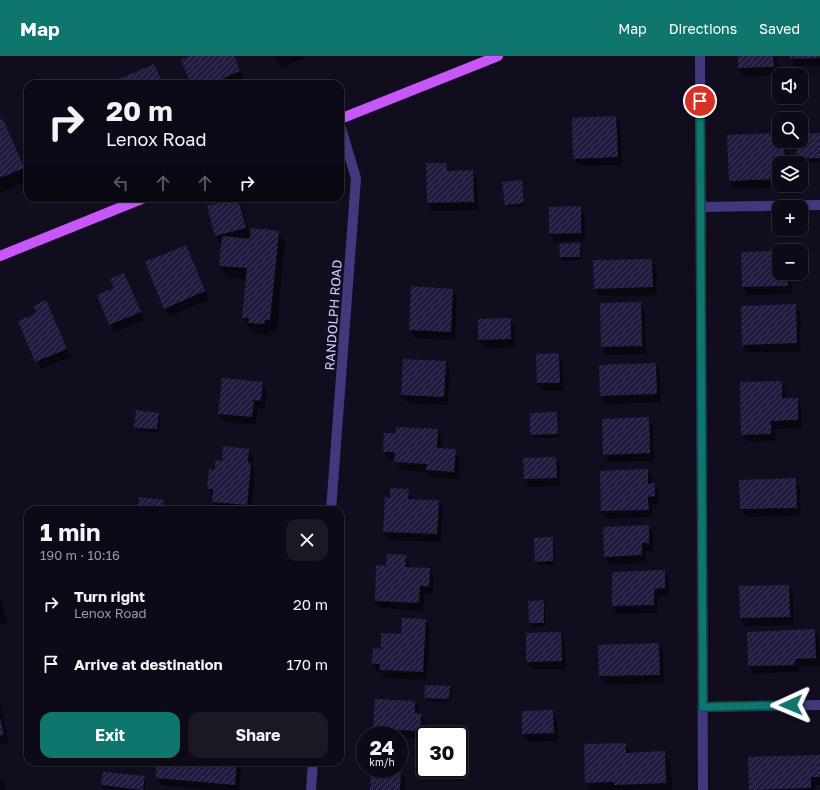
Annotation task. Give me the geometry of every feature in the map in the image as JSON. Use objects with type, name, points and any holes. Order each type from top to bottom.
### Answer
[{"type":"main road","points":[[344,117],[498,56]]},
{"type":"main road","points":[[0,256],[134,202]]},
{"type":"street","points":[[700,56],[703,790]]},
{"type":"street","name":"RANDOLPH ROAD","points":[[332,506],[356,178],[344,138]]},
{"type":"street","points":[[700,207],[820,205]]},
{"type":"street","points":[[703,707],[820,705]]},
{"type":"street","points":[[311,790],[313,766]]},
{"type":"building","points":[[190,56],[234,56],[240,71],[219,80],[189,80],[181,60]]},
{"type":"building","points":[[738,56],[773,56],[774,67],[738,68]]},
{"type":"building","points":[[790,56],[820,56],[820,58],[790,59]]},
{"type":"building","points":[[154,64],[161,80],[117,80]]},
{"type":"building","points":[[616,116],[618,157],[573,159],[572,118]]},
{"type":"building","points":[[3,119],[24,168],[0,178],[0,120]]},
{"type":"building","points":[[772,133],[772,148],[784,148],[785,156],[772,156],[772,179],[729,181],[727,135]]},
{"type":"building","points":[[820,133],[820,158],[808,159],[808,156],[797,156],[797,148],[808,148],[808,134]]},
{"type":"building","points":[[426,163],[447,163],[447,171],[473,170],[474,202],[427,203]]},
{"type":"building","points":[[522,180],[524,203],[505,205],[502,182]]},
{"type":"building","points":[[222,202],[239,202],[246,228],[215,236],[207,206]]},
{"type":"building","points":[[581,206],[581,233],[549,234],[549,207]]},
{"type":"building","points":[[251,228],[279,231],[270,320],[265,320],[265,324],[248,323],[249,318],[242,318],[247,268],[219,266],[222,236],[250,239]]},
{"type":"building","points":[[580,243],[580,257],[560,257],[559,244]]},
{"type":"building","points":[[186,245],[205,291],[164,309],[145,262]]},
{"type":"building","points":[[772,251],[772,280],[788,280],[788,286],[742,287],[741,252]]},
{"type":"building","points":[[652,259],[653,287],[594,289],[593,260]]},
{"type":"building","points":[[124,273],[141,312],[109,325],[97,295],[114,288],[110,279]]},
{"type":"building","points":[[411,286],[453,289],[451,332],[409,330]]},
{"type":"building","points":[[46,300],[67,349],[35,362],[18,321],[37,313],[33,306]]},
{"type":"building","points":[[641,302],[642,346],[601,347],[600,303]]},
{"type":"building","points":[[796,304],[797,343],[742,345],[741,306]]},
{"type":"building","points":[[511,318],[511,339],[478,340],[478,319]]},
{"type":"building","points":[[559,353],[560,383],[537,383],[536,354]]},
{"type":"building","points":[[403,359],[446,361],[444,397],[401,395]]},
{"type":"building","points":[[656,363],[657,394],[600,396],[599,365]]},
{"type":"building","points":[[222,378],[263,382],[261,401],[254,400],[252,417],[218,414]]},
{"type":"building","points":[[782,381],[782,398],[798,398],[798,420],[771,421],[771,434],[741,435],[740,382]]},
{"type":"building","points":[[136,410],[159,413],[157,429],[134,428]]},
{"type":"building","points":[[557,412],[558,434],[530,435],[530,413]]},
{"type":"building","points":[[649,417],[650,453],[603,455],[602,419]]},
{"type":"building","points":[[396,427],[438,429],[437,448],[456,449],[454,472],[426,470],[427,464],[394,462],[395,452],[383,452],[384,433],[396,433]]},
{"type":"building","points":[[223,446],[249,449],[248,463],[251,463],[247,505],[212,502],[213,489],[207,489],[209,469],[215,470],[215,460],[222,461]]},
{"type":"building","points":[[556,457],[557,478],[524,479],[523,458]]},
{"type":"building","points":[[648,469],[648,484],[655,483],[655,496],[648,497],[649,510],[601,511],[600,471]]},
{"type":"building","points":[[796,478],[797,508],[740,509],[739,480]]},
{"type":"building","points":[[390,488],[409,489],[408,499],[439,500],[437,534],[383,532],[385,497],[390,498]]},
{"type":"building","points":[[139,497],[164,500],[163,506],[138,506]]},
{"type":"building","points":[[649,525],[649,543],[642,543],[642,555],[604,557],[603,527]]},
{"type":"building","points":[[553,537],[553,561],[535,562],[534,538]]},
{"type":"building","points":[[387,554],[406,555],[405,567],[430,568],[429,587],[420,586],[419,603],[375,601],[376,565],[386,566]]},
{"type":"building","points":[[665,570],[665,588],[654,589],[654,605],[612,606],[612,572]]},
{"type":"building","points":[[789,585],[790,617],[740,618],[739,586]]},
{"type":"building","points":[[544,600],[544,623],[529,623],[528,601]]},
{"type":"building","points":[[402,618],[426,619],[423,672],[379,670],[380,664],[372,664],[373,648],[381,649],[381,633],[401,634]]},
{"type":"building","points":[[815,629],[816,658],[795,659],[795,665],[748,666],[747,632]]},
{"type":"building","points":[[561,632],[562,661],[526,662],[526,633]]},
{"type":"building","points":[[659,643],[660,675],[599,676],[598,645]]},
{"type":"building","points":[[425,685],[450,686],[449,699],[424,698]]},
{"type":"building","points":[[375,699],[415,701],[415,713],[421,714],[420,726],[416,726],[416,731],[408,730],[408,726],[373,726]]},
{"type":"building","points":[[553,710],[554,733],[522,734],[522,711]]},
{"type":"building","points":[[0,717],[4,735],[0,736]]},
{"type":"building","points":[[626,743],[626,753],[665,751],[666,783],[614,785],[614,782],[585,783],[584,744]]},
{"type":"building","points":[[820,755],[820,777],[811,777],[811,788],[749,790],[748,757]]},
{"type":"building","points":[[157,766],[237,766],[235,785],[156,778]]},
{"type":"building","points":[[103,772],[145,776],[143,790],[101,785]]},
{"type":"building","points":[[371,778],[401,778],[400,790],[370,790]]},
{"type":"route","points":[[700,101],[703,707],[791,705]]}]
